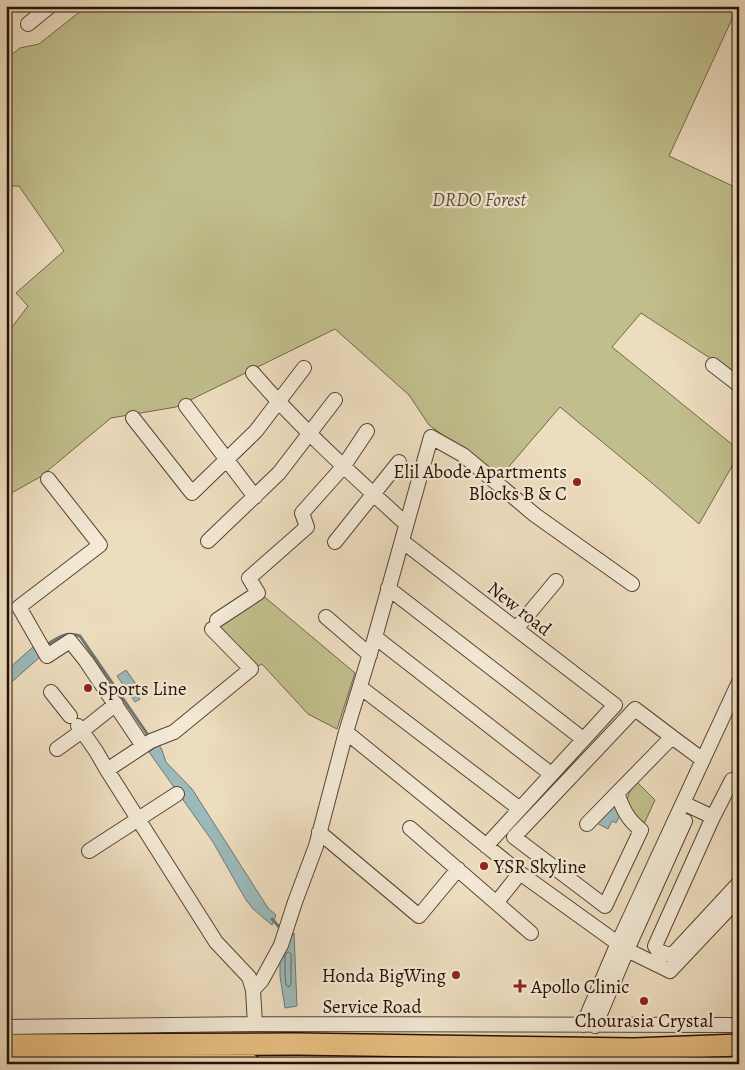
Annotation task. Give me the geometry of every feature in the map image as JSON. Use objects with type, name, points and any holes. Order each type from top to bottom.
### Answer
[{"type":"highway","points":[[6,1045],[294,1034],[625,1049],[739,1045]]},
{"type":"highway","points":[[6,1063],[249,1064]]},
{"type":"street","points":[[28,24],[50,6]]},
{"type":"street","points":[[712,365],[739,385]]},
{"type":"street","points":[[133,418],[192,493],[256,431],[304,368]]},
{"type":"street","points":[[253,373],[278,403],[343,467],[406,524]]},
{"type":"street","points":[[208,541],[279,473],[335,400]]},
{"type":"street","points":[[186,406],[255,497]]},
{"type":"street","points":[[106,770],[147,743],[174,732],[251,668],[214,624],[258,592],[250,578],[307,527],[302,513],[343,467],[367,431]]},
{"type":"street","points":[[253,990],[262,980],[281,945],[319,832],[431,437],[463,455],[535,514],[632,584]]},
{"type":"street","points":[[335,542],[400,462]]},
{"type":"street","points":[[48,479],[100,545],[18,607],[47,656],[70,641],[147,743]]},
{"type":"street","name":"New road","points":[[402,541],[615,705],[583,739]]},
{"type":"street","points":[[516,629],[556,581]]},
{"type":"street","points":[[388,588],[583,739],[486,846]]},
{"type":"street","points":[[326,617],[370,655]]},
{"type":"street","points":[[375,637],[550,774]]},
{"type":"street","points":[[687,805],[703,760],[739,682]]},
{"type":"street","points":[[360,687],[520,808]]},
{"type":"street","points":[[51,692],[96,751],[106,770],[216,942],[249,977],[253,990],[255,1024]]},
{"type":"street","points":[[589,1026],[687,805],[739,701]]},
{"type":"street","points":[[57,749],[77,724],[116,704]]},
{"type":"street","points":[[618,793],[624,812],[640,830],[605,906],[514,837],[635,709],[692,754],[703,760]]},
{"type":"street","points":[[346,732],[520,873],[623,946],[670,971],[739,898]]},
{"type":"street","points":[[587,824],[672,737]]},
{"type":"street","points":[[732,780],[713,817],[655,946],[658,951],[670,955],[675,952],[739,883]]},
{"type":"street","points":[[89,851],[177,794]]},
{"type":"street","points":[[687,805],[713,817]]},
{"type":"street","points":[[410,828],[531,933]]},
{"type":"street","points":[[319,832],[419,916],[458,870]]},
{"type":"street","points":[[496,902],[520,873]]},
{"type":"street","name":"Service Road","points":[[6,1028],[255,1024],[294,1034],[589,1026],[739,1025]]},
{"type":"green space","name":"DRDO Forest","points":[[87,6],[738,6],[669,156],[739,189],[739,377],[641,313],[612,347],[739,450],[739,454],[699,524],[560,407],[500,477],[429,425],[409,395],[335,329],[176,407],[111,418],[40,477],[6,496],[6,335],[28,306],[16,293],[64,251],[19,186],[6,186],[6,59],[20,48],[39,44]]},
{"type":"green space","points":[[261,594],[355,673],[337,729],[308,714],[262,664],[254,668],[212,625]]},
{"type":"green space","points":[[637,782],[655,800],[644,824],[632,816],[627,805],[629,794]]},
{"type":"water","points":[[33,647],[41,656],[6,687],[6,671]]},
{"type":"water","points":[[126,670],[141,691],[136,694],[140,699],[135,702],[117,676]]},
{"type":"water","points":[[159,745],[166,762],[192,789],[268,908],[276,915],[272,925],[253,909],[246,900],[213,842],[149,752]]},
{"type":"water","points":[[611,805],[618,805],[620,815],[616,823],[612,821],[608,829],[595,822]]},
{"type":"water","points":[[294,933],[297,1006],[285,1008],[280,976],[280,953]]},
{"type":"waterway","points":[[45,646],[65,635],[80,636],[150,738]]},
{"type":"waterway","points":[[272,919],[281,929]]},
{"type":"railway","points":[[6,1061],[739,1062]]},
{"type":"place","name":"Elil Abode Apartments Blocks B & C","points":[[577,482]]},
{"type":"place","name":"Sports Line","points":[[88,688]]},
{"type":"place","name":"YSR Skyline","points":[[484,866]]},
{"type":"place","name":"Honda BigWing","points":[[456,975]]},
{"type":"place","name":"Apollo Clinic","points":[[520,986]]},
{"type":"place","name":"Chourasia Crystal","points":[[644,1001]]}]
